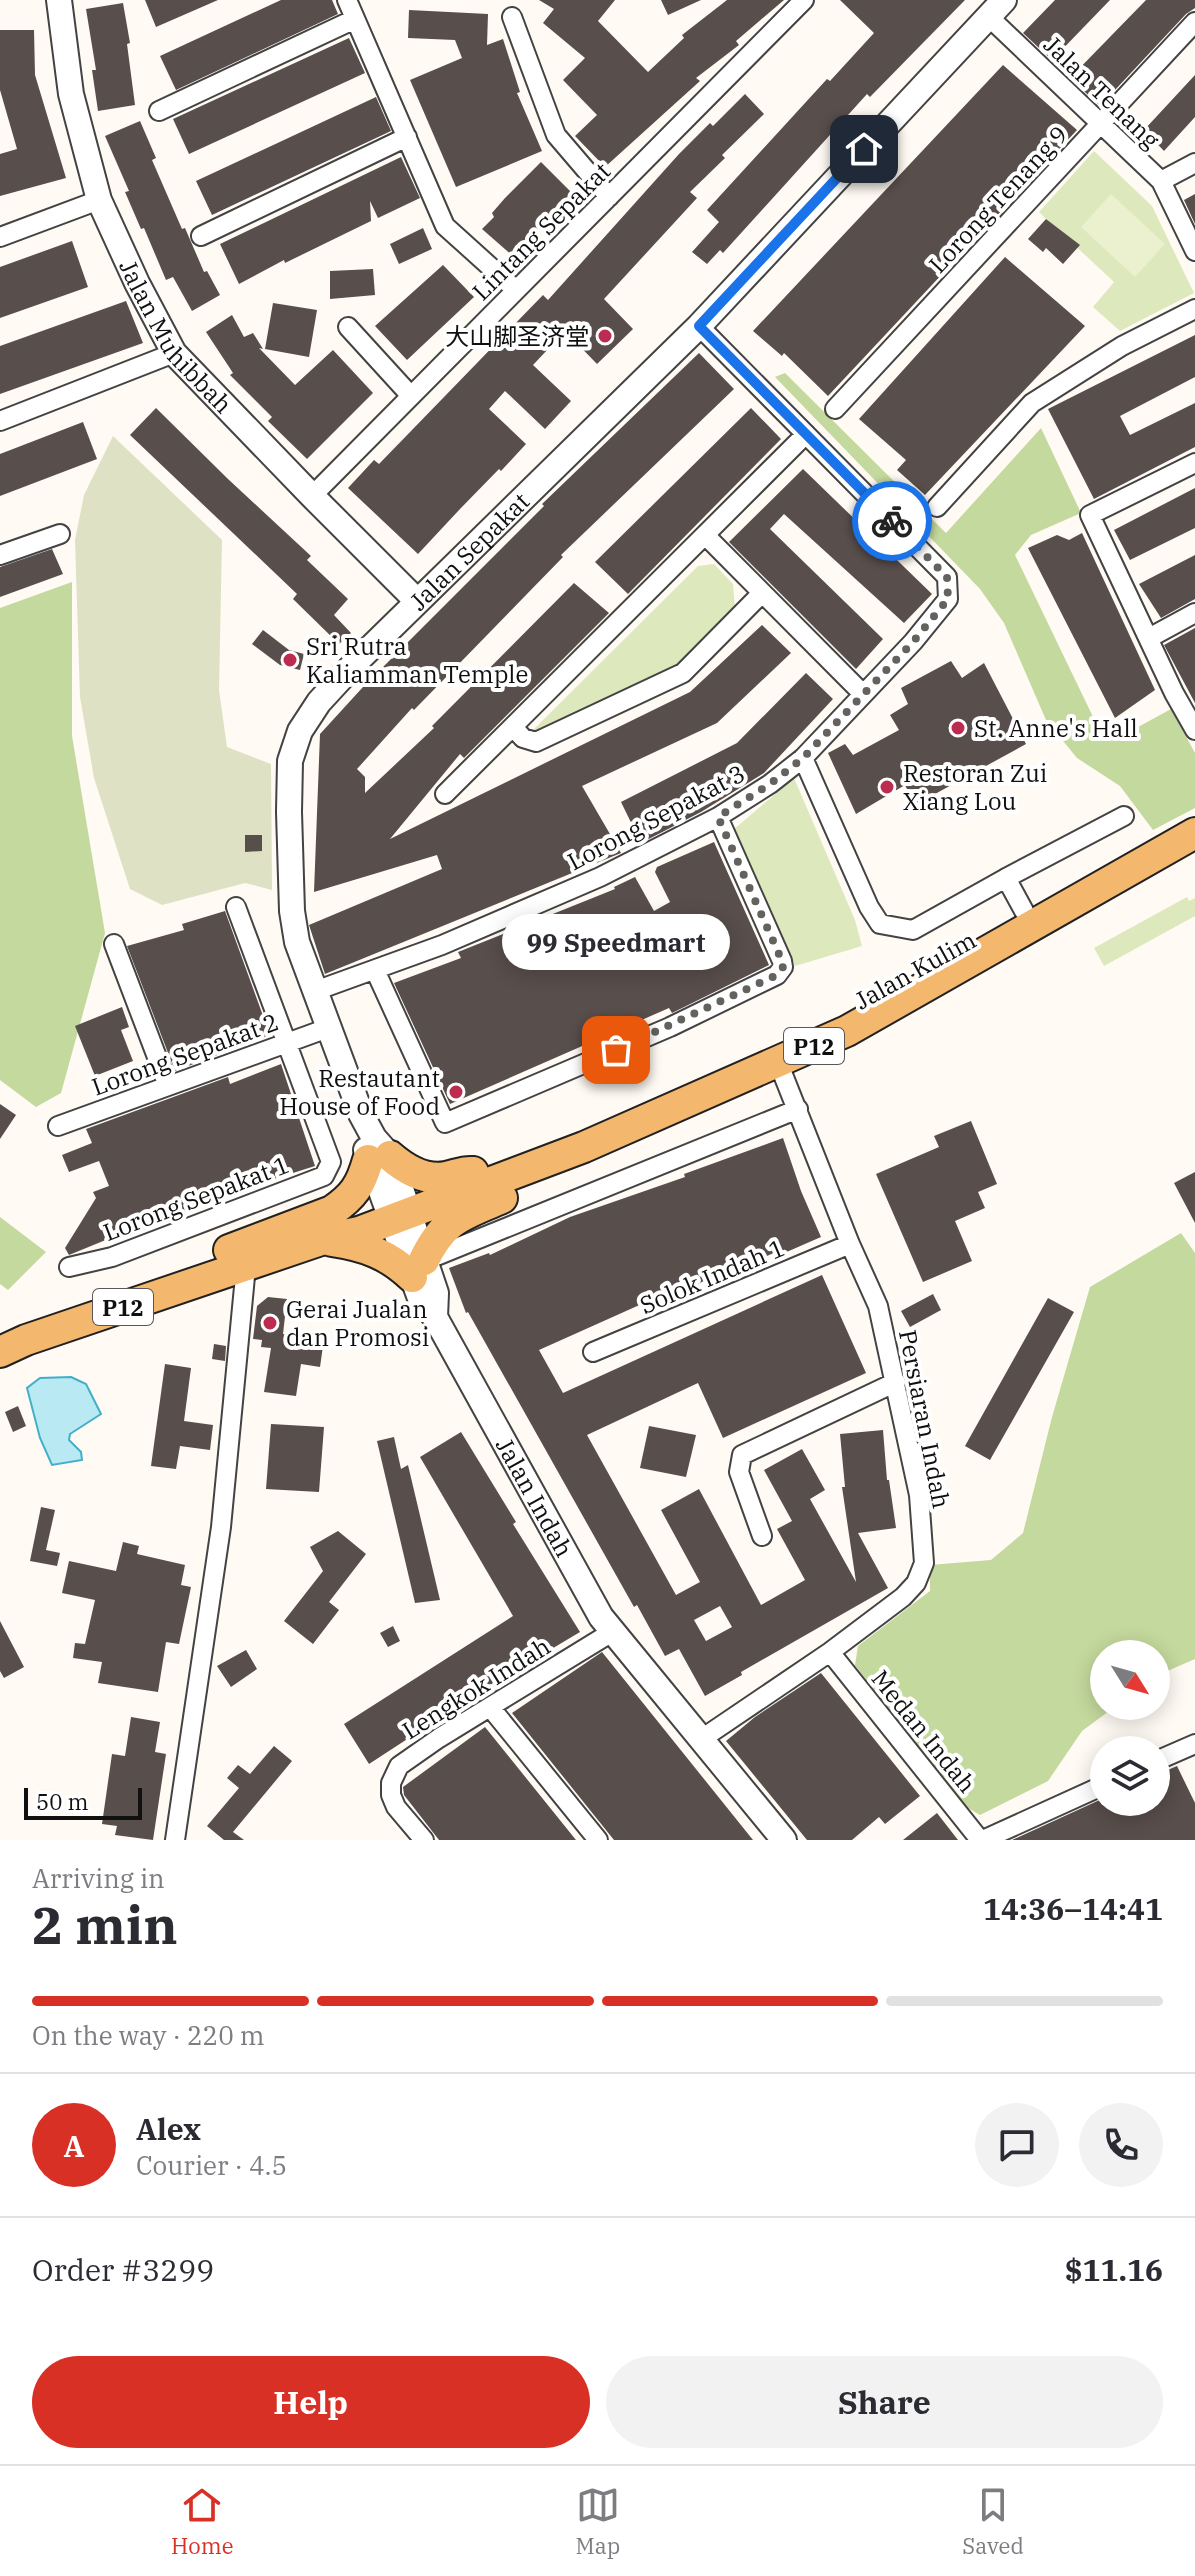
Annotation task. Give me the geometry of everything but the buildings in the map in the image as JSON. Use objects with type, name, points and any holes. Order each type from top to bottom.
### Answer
[{"type":"main road","name":"Jalan Kulim","points":[[397,1208],[473,1172],[667,1094],[789,1038],[1195,817]]},
{"type":"main road","name":"Jalan Kulim","points":[[0,1352],[26,1340],[321,1240],[357,1214],[397,1208],[584,1147],[860,1023],[1195,833]]},
{"type":"main road","points":[[321,1240],[376,1251],[395,1261],[421,1268],[440,1232],[452,1220],[542,1183],[584,1147]]},
{"type":"main road","points":[[153,1297],[199,1261],[332,1211],[346,1201],[379,1158],[428,1176],[473,1172]]},
{"type":"street","name":"Jalan Muhibbah","points":[[59,0],[71,94],[99,200],[137,283],[174,353],[417,601]]},
{"type":"street","points":[[347,0],[445,226],[516,290]]},
{"type":"street","name":"Lintang Sepakat","points":[[312,496],[804,0]]},
{"type":"street","name":"Jalan Tenang","points":[[996,8],[1101,124],[1161,181],[1195,251]]},
{"type":"street","name":"Jalan Sepakat","points":[[397,1208],[374,1138],[361,1114],[297,942],[292,911],[290,761],[300,731],[319,702],[417,601],[699,326],[996,8]]},
{"type":"street","points":[[512,17],[556,135],[609,197]]},
{"type":"street","points":[[159,111],[355,19]]},
{"type":"street","name":"Lorong Tenang 9","points":[[835,409],[1195,22]]},
{"type":"street","points":[[201,236],[407,137]]},
{"type":"street","points":[[1161,181],[1195,163]]},
{"type":"street","points":[[0,237],[99,200]]},
{"type":"street","points":[[937,507],[1032,403],[1122,346],[1195,309]]},
{"type":"street","points":[[445,794],[806,434],[699,326]]},
{"type":"street","points":[[348,327],[411,396]]},
{"type":"street","points":[[0,421],[174,353]]},
{"type":"street","name":"Lorong Sepakat 3","points":[[315,991],[442,945],[600,877],[718,817],[770,784],[803,758],[942,610],[948,599],[947,577],[806,434]]},
{"type":"street","points":[[1195,463],[1090,515],[1174,693],[1195,730]]},
{"type":"street","points":[[0,555],[60,534]]},
{"type":"street","points":[[705,535],[863,694]]},
{"type":"street","points":[[513,727],[523,738],[536,742],[683,673],[762,593]]},
{"type":"street","points":[[1149,638],[1195,613]]},
{"type":"street","points":[[803,758],[869,907],[880,924],[913,930],[1124,816]]},
{"type":"street","points":[[375,970],[445,1123],[670,1027],[777,975],[783,967],[718,817]]},
{"type":"street","points":[[1006,878],[1024,911]]},
{"type":"street","points":[[236,907],[287,1043]]},
{"type":"street","points":[[114,944],[168,1086]]},
{"type":"street","name":"Lorong Sepakat 2","points":[[58,1126],[328,1028]]},
{"type":"street","name":"Lorong Sepakat 1","points":[[69,1267],[112,1257],[324,1176],[331,1162],[287,1043]]},
{"type":"street","name":"Persiaran Indah","points":[[700,1740],[830,1652],[903,1597],[916,1583],[924,1563],[919,1495],[878,1306],[778,1062]]},
{"type":"street","points":[[421,1268],[434,1257],[798,1109]]},
{"type":"street","name":"Jalan Indah","points":[[397,1208],[421,1268],[421,1301],[435,1317],[612,1632],[784,1840]]},
{"type":"street","name":"Solok Indah 1","points":[[593,1352],[850,1244]]},
{"type":"street","points":[[175,1840],[221,1527],[246,1266]]},
{"type":"street","points":[[762,1536],[739,1472],[742,1455],[896,1382]]},
{"type":"street","name":"Lengkok Indah","points":[[424,1840],[396,1807],[391,1795],[399,1766],[434,1741],[612,1632]]},
{"type":"street","name":"Medan Indah","points":[[830,1652],[981,1840]]},
{"type":"street","points":[[490,1707],[598,1840]]},
{"type":"street","points":[[1170,1755],[1195,1744]]},
{"type":"street","points":[[981,1840],[1090,1791]]},
{"type":"green space","points":[[1094,151],[1152,206],[1194,293],[1120,331],[1093,307],[1114,282],[1039,212]]},
{"type":"green space","points":[[1111,194],[1165,244],[1135,277],[1081,227]]},
{"type":"green space","points":[[785,373],[946,533],[1041,428],[1081,513],[1031,535],[1015,555],[1095,721],[1118,738],[1171,709],[1195,753],[1195,808],[1153,830],[1120,786],[1077,758],[1046,720],[1004,623],[980,589],[775,377]]},
{"type":"green space","points":[[113,436],[222,540],[219,690],[227,747],[271,764],[272,890],[245,883],[162,905],[130,889],[94,778],[80,697],[75,540],[84,495]]},
{"type":"green space","points":[[714,564],[733,584],[735,608],[678,668],[539,736],[532,731],[698,566]]},
{"type":"green space","points":[[72,582],[72,736],[105,933],[61,1093],[36,1107],[0,1080],[0,608]]},
{"type":"green space","points":[[794,778],[855,920],[862,946],[795,966],[733,830]]},
{"type":"green space","points":[[1187,897],[1189,901],[1195,898],[1195,916],[1104,966],[1094,948]]},
{"type":"green space","points":[[0,1217],[46,1252],[8,1290],[0,1284]]},
{"type":"green space","points":[[1181,1233],[1195,1253],[1195,1659],[1170,1670],[1170,1640],[1090,1640],[1090,1720],[1097,1720],[1082,1731],[1048,1781],[980,1815],[963,1805],[855,1665],[858,1646],[930,1591],[930,1565],[991,1560],[1023,1533],[1052,1417],[1090,1287]]},
{"type":"water","points":[[71,1377],[86,1384],[101,1414],[70,1434],[69,1440],[81,1452],[82,1460],[52,1465],[40,1438],[27,1388],[40,1378]]},
{"type":"way so far","points":[[616,1050],[777,975],[783,967],[718,817],[770,784],[803,758],[942,610],[948,599],[947,577],[892,521]]},
{"type":"place","name":"大山脚圣济堂","points":[[605,336]]},
{"type":"place","name":"Sri Rutra Kaliamman Temple","points":[[290,660]]},
{"type":"place","name":"St. Anne's Hall","points":[[958,728]]},
{"type":"place","name":"Restoran Zui Xiang Lou","points":[[887,787]]},
{"type":"place","name":"99 Speedmart","points":[[616,1050]]},
{"type":"place","name":"Restautant House of Food","points":[[456,1092]]},
{"type":"place","name":"Gerai Jualan dan Promosi","points":[[270,1323]]},
{"type":"route","points":[[864,149],[699,326],[892,521]]}]
